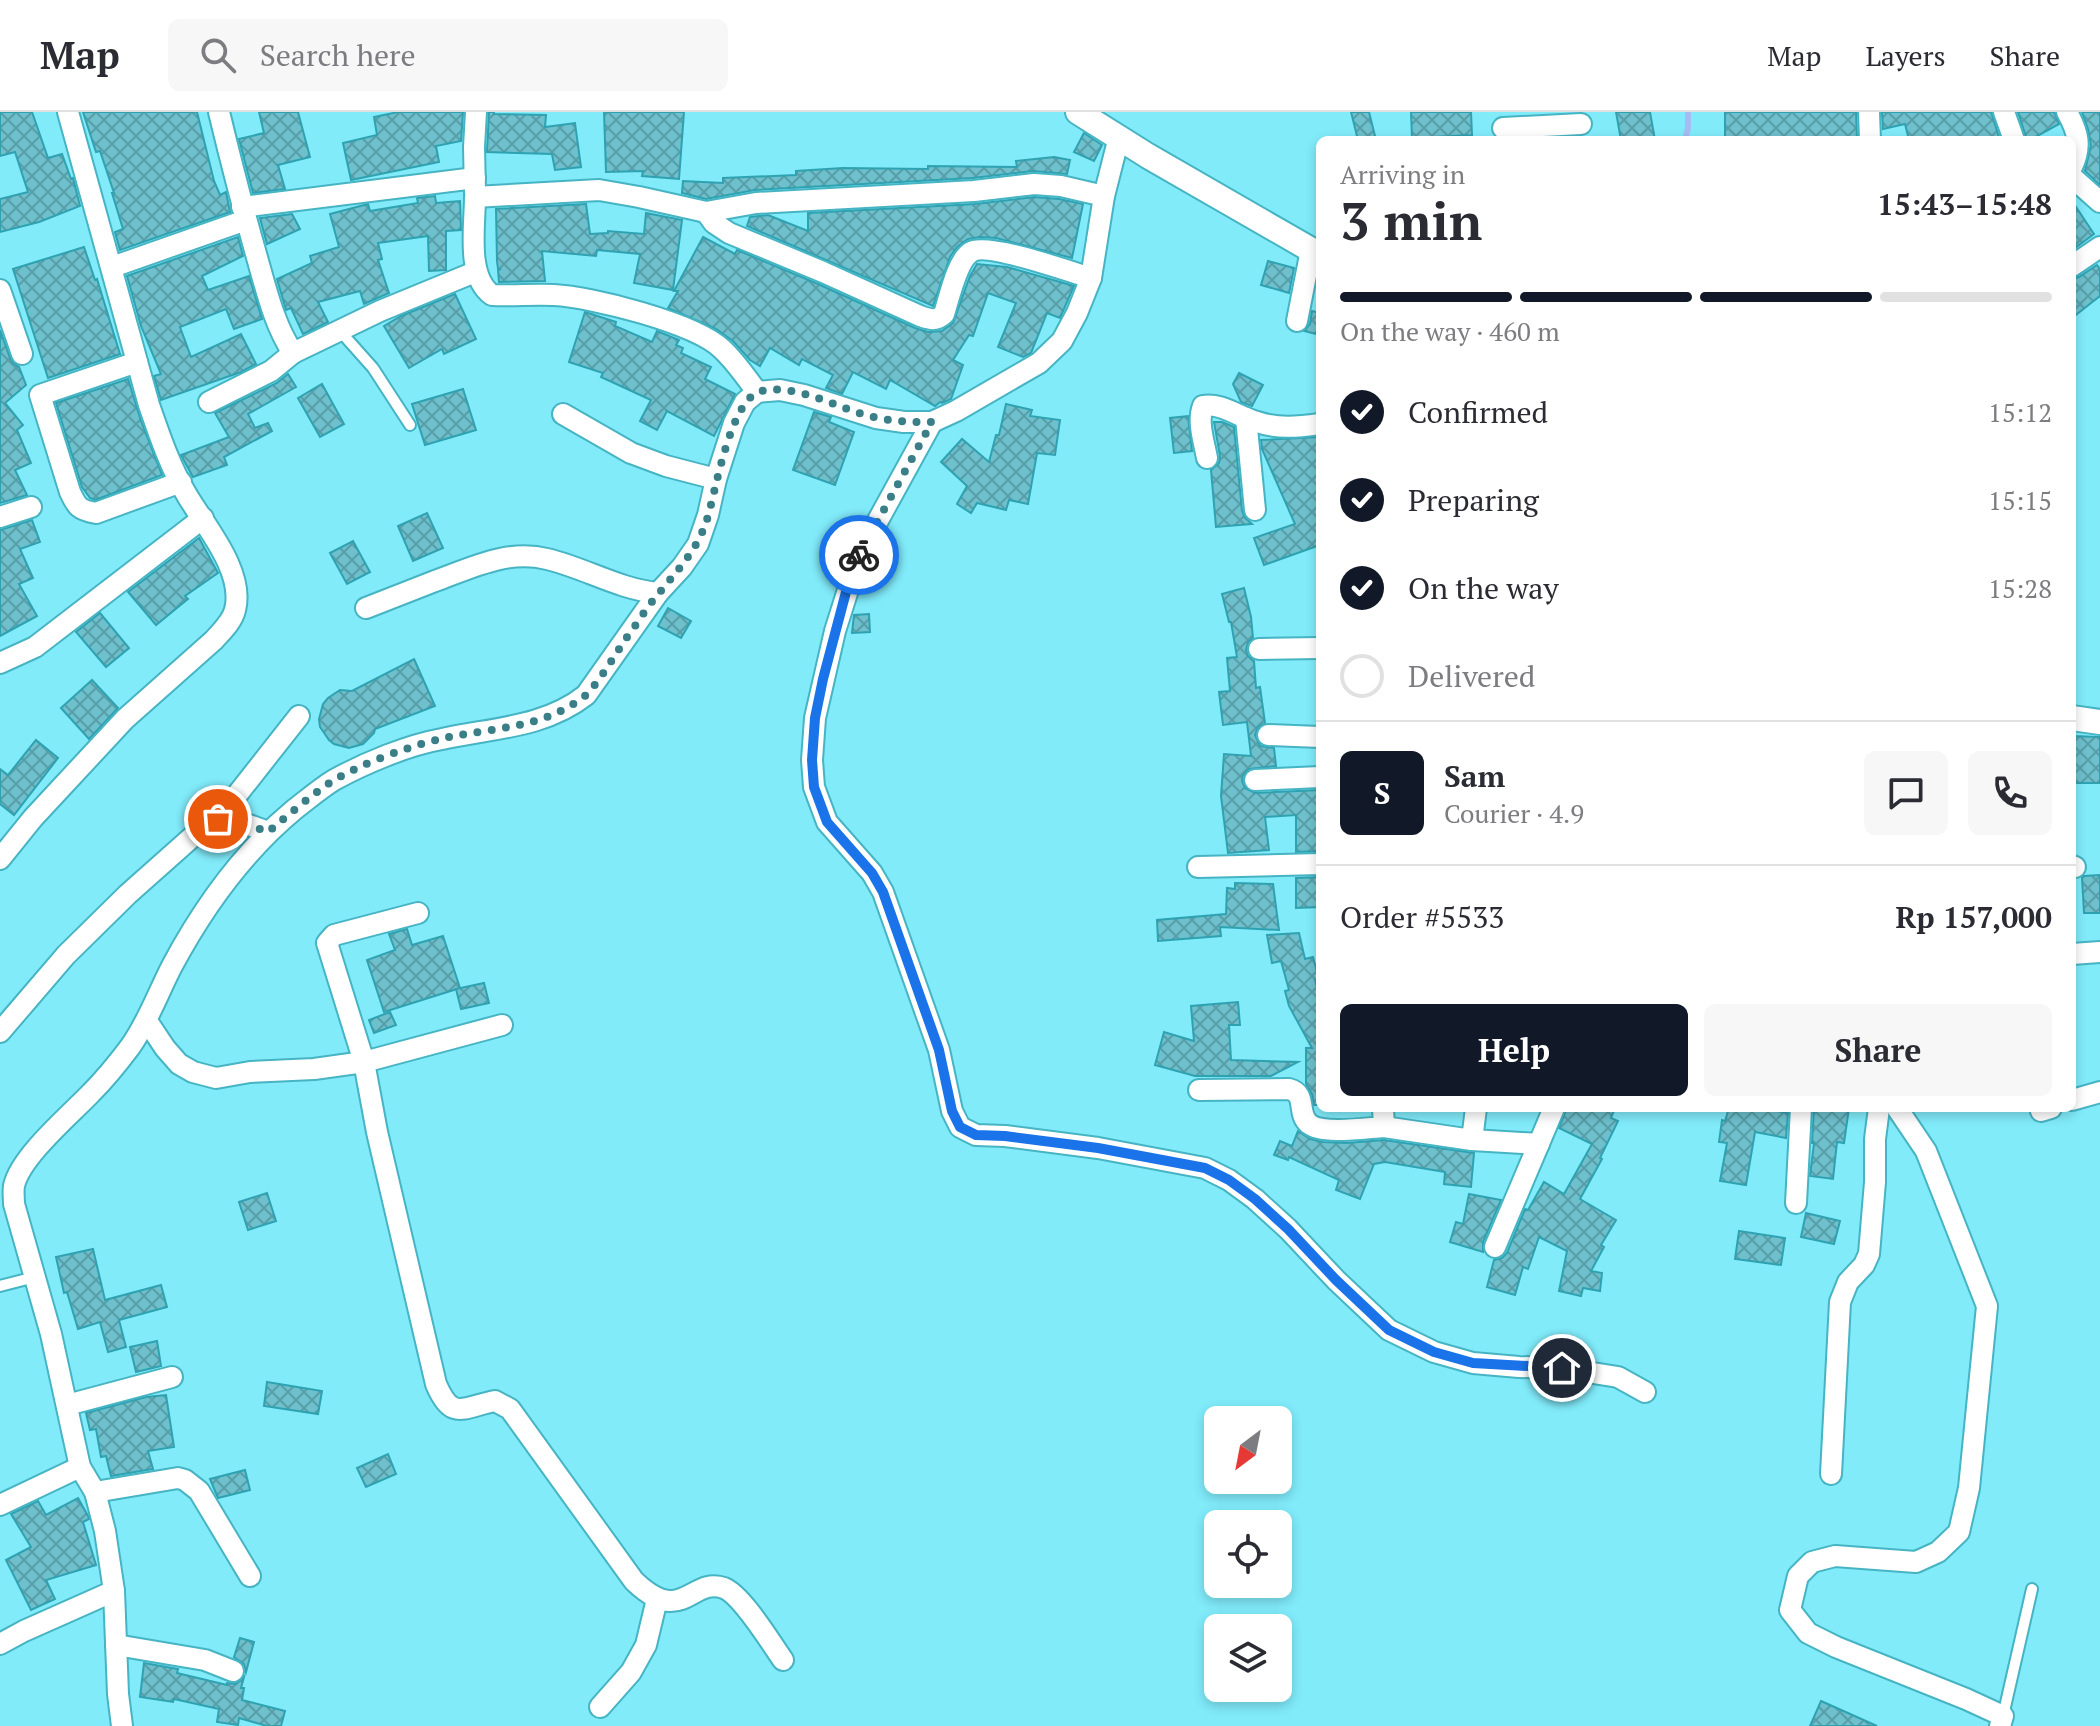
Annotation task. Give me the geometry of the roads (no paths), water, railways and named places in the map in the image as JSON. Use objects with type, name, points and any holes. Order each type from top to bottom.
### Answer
[{"type":"street","points":[[0,859],[33,818],[125,719],[227,627],[235,611],[236,595],[225,556],[181,482],[149,405],[68,112]]},
{"type":"street","points":[[219,112],[244,214],[276,321],[293,353]]},
{"type":"street","points":[[476,112],[475,272],[486,291],[492,295],[583,298],[683,328],[721,347],[757,392]]},
{"type":"street","points":[[1869,112],[1870,136]]},
{"type":"street","points":[[2004,112],[2013,136]]},
{"type":"street","points":[[2067,112],[2076,129],[2079,145],[2076,154]]},
{"type":"street","points":[[1094,116],[1148,156],[1315,253],[1297,321]]},
{"type":"street","points":[[1502,127],[1581,124]]},
{"type":"street","points":[[122,1726],[114,1591],[105,1531],[95,1492],[80,1467],[51,1334],[14,1204],[14,1186],[22,1167],[129,1049],[147,1021],[191,932],[227,879],[268,832],[332,781],[374,761],[438,739],[553,716],[572,706],[592,688],[658,593],[698,544],[734,423],[745,402],[757,392],[780,390],[876,418],[932,422],[1039,363],[1062,341],[1091,278],[1104,196],[1119,137]]},
{"type":"street","points":[[2076,181],[2100,202]]},
{"type":"street","points":[[112,267],[244,214],[475,187],[599,190],[706,212],[756,203],[974,191],[1034,184],[1061,186],[1104,196]]},
{"type":"street","points":[[706,212],[714,223],[729,233],[933,320],[944,314],[964,259],[980,249],[1017,256],[1091,278]]},
{"type":"street","points":[[2076,263],[2100,247]]},
{"type":"street","points":[[209,402],[271,371],[293,353],[339,330],[475,272]]},
{"type":"street","points":[[0,290],[22,354]]},
{"type":"street","points":[[137,362],[40,395],[70,492],[77,506],[96,513],[181,482]]},
{"type":"street","points":[[1207,458],[1200,418],[1203,406],[1221,408],[1274,427],[1316,424]]},
{"type":"street","points":[[563,414],[631,453],[716,479]]},
{"type":"street","points":[[1246,418],[1255,510]]},
{"type":"street","points":[[932,422],[859,555],[850,580],[823,679],[815,718],[812,760],[814,787],[827,822],[872,873],[883,892],[939,1050],[952,1111],[960,1127],[976,1135],[1098,1148],[1205,1168],[1229,1180],[1255,1199],[1389,1330],[1434,1352],[1473,1363],[1562,1368],[1618,1377],[1645,1392]]},
{"type":"street","points":[[0,517],[31,507]]},
{"type":"street","points":[[0,663],[35,647],[203,518]]},
{"type":"street","points":[[366,608],[472,567],[513,556],[546,558],[638,591],[658,593]]},
{"type":"street","points":[[1259,649],[1316,648]]},
{"type":"street","points":[[218,819],[299,716]]},
{"type":"street","points":[[2076,719],[2100,722]]},
{"type":"street","points":[[1268,735],[1316,737]]},
{"type":"street","points":[[1255,780],[1316,777]]},
{"type":"street","points":[[0,1032],[66,955],[128,894],[209,822],[218,819],[241,822],[268,832]]},
{"type":"street","points":[[1198,867],[1316,864]]},
{"type":"street","points":[[418,913],[334,935],[327,943],[364,1062],[377,1132],[441,1395],[453,1409],[461,1411],[495,1401],[510,1409],[634,1581],[657,1599],[669,1602],[681,1600],[708,1587],[723,1588],[737,1597],[783,1660]]},
{"type":"street","points":[[2076,954],[2100,952]]},
{"type":"street","points":[[147,1021],[179,1064],[193,1072],[216,1078],[364,1062],[502,1025]]},
{"type":"street","points":[[1199,1090],[1297,1091],[1305,1119],[1311,1126],[1328,1130],[1384,1118],[1472,1140],[1539,1144]]},
{"type":"street","points":[[2076,1099],[2100,1092]]},
{"type":"street","points":[[1472,1140],[1476,1112]]},
{"type":"street","points":[[1495,1247],[1552,1112]]},
{"type":"street","points":[[1796,1203],[1801,1112]]},
{"type":"street","points":[[1831,1474],[1840,1302],[1848,1282],[1864,1265],[1869,1254],[1878,1112]]},
{"type":"street","points":[[1900,1112],[1926,1151],[1987,1306],[1969,1488],[1959,1532],[1938,1552],[1916,1562],[1835,1556],[1812,1562],[1798,1576],[1790,1610],[1808,1633],[1966,1699],[2001,1721]]},
{"type":"street","points":[[67,1405],[172,1377]]},
{"type":"street","points":[[0,1505],[80,1467]]},
{"type":"street","points":[[95,1492],[178,1478],[185,1480],[199,1491],[250,1576]]},
{"type":"street","points":[[0,1644],[114,1591]]},
{"type":"street","points":[[600,1707],[631,1672],[646,1645],[657,1599]]},
{"type":"street","points":[[116,1645],[205,1660],[233,1671]]},
{"type":"lane","points":[[339,330],[373,368],[410,425]]},
{"type":"lane","points":[[0,1286],[35,1277]]},
{"type":"lane","points":[[2001,1721],[2032,1589]]},
{"type":"waterway","points":[[1686,136],[1688,112]]}]
